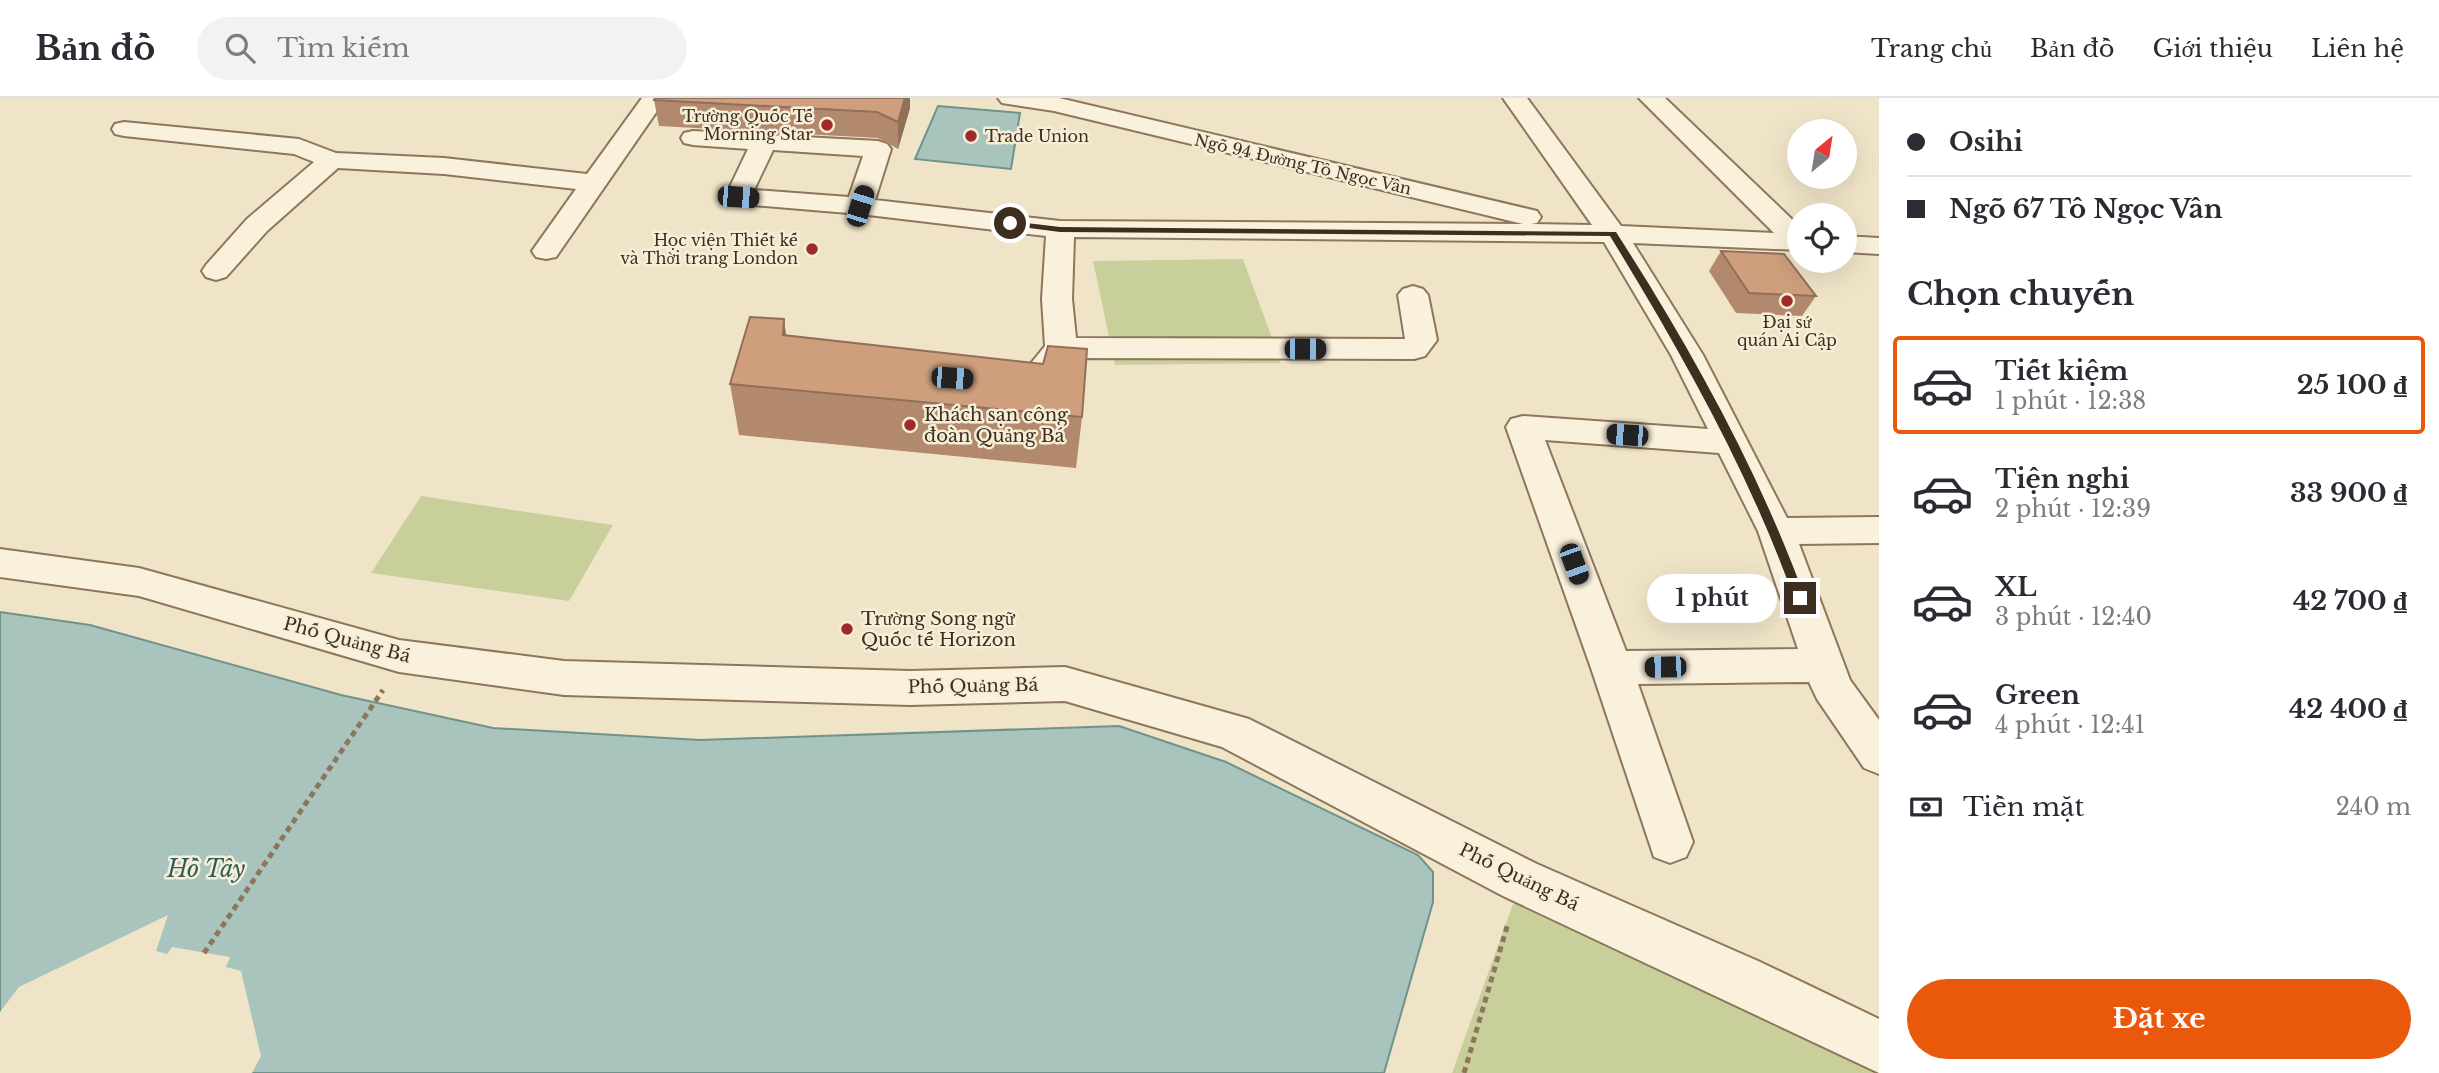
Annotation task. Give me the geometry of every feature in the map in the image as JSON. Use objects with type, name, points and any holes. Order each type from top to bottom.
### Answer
[{"type":"street","points":[[546,251],[654,98]]},
{"type":"street","name":"Ngõ 94 Đường Tô Ngọc Vân","points":[[1010,98],[1054,104],[1604,233]]},
{"type":"street","points":[[1515,98],[1687,355],[1776,531],[1832,687],[1879,755]]},
{"type":"street","points":[[1651,98],[1787,229]]},
{"type":"street","points":[[124,129],[299,147],[332,160],[444,166],[594,183]]},
{"type":"street","points":[[693,138],[878,149],[860,206]]},
{"type":"street","points":[[764,142],[738,197],[860,206],[1060,229],[1604,233],[1787,241]]},
{"type":"street","points":[[216,271],[257,225],[332,160]]},
{"type":"street","points":[[1011,379],[1038,374],[1061,348],[1057,299],[1060,229]]},
{"type":"street","points":[[1857,245],[1879,246]]},
{"type":"street","points":[[1061,348],[1414,349],[1421,340],[1413,295]]},
{"type":"street","points":[[1670,842],[1612,668],[1523,427],[1731,442]]},
{"type":"street","points":[[1776,531],[1879,530]]},
{"type":"street","name":"Phố Quảng Bá","points":[[0,563],[139,582],[399,656],[564,678],[910,688],[1065,684],[1234,732],[1520,880],[1740,979],[1879,1047]]},
{"type":"street","points":[[1612,668],[1824,665]]},
{"type":"path","points":[[204,953],[388,682]]},
{"type":"path","points":[[1464,1073],[1520,880]]},
{"type":"green space","points":[[1243,259],[1281,363],[1115,365],[1093,261]]},
{"type":"green space","points":[[421,496],[613,525],[569,601],[371,573]]},
{"type":"green space","points":[[1516,896],[1879,1072],[1879,1073],[1452,1073]]},
{"type":"water","name":"Trade Union","points":[[938,106],[1020,113],[1011,169],[915,159]]},
{"type":"water","name":"Hồ Tây","points":[[0,612],[90,625],[341,695],[493,728],[700,740],[1119,726],[1226,762],[1418,855],[1433,872],[1433,902],[1384,1073],[0,1073]]},
{"type":"pier","points":[[168,915],[156,951],[167,954],[172,947],[230,957],[226,967],[241,971],[261,1056],[252,1073],[0,1073],[0,1012],[19,987]]},
{"type":"building","points":[[905,98],[898,122],[877,112],[654,100]]},
{"type":"building","points":[[1721,251],[1784,254],[1787,258],[1787,273],[1798,273],[1816,296],[1749,293]]},
{"type":"building","points":[[750,317],[784,319],[783,335],[1043,364],[1048,346],[1087,349],[1082,417],[730,384]]},
{"type":"place","name":"Trường Quốc Tế Morning Star","points":[[827,125]]},
{"type":"place","name":"Trade Union","points":[[971,136]]},
{"type":"place","name":"Học viện Thiết kế và Thời trang London","points":[[812,249]]},
{"type":"place","name":"Đại sứ quán Ai Cập","points":[[1787,301]]},
{"type":"place","name":"Khách sạn công đoàn Quảng Bá","points":[[910,425]]},
{"type":"place","name":"Trường Song ngữ Quốc tế Horizon","points":[[847,629]]},
{"type":"route","points":[[1010,223],[1060,229],[1613,234],[1687,355],[1776,531],[1800,598]]}]
